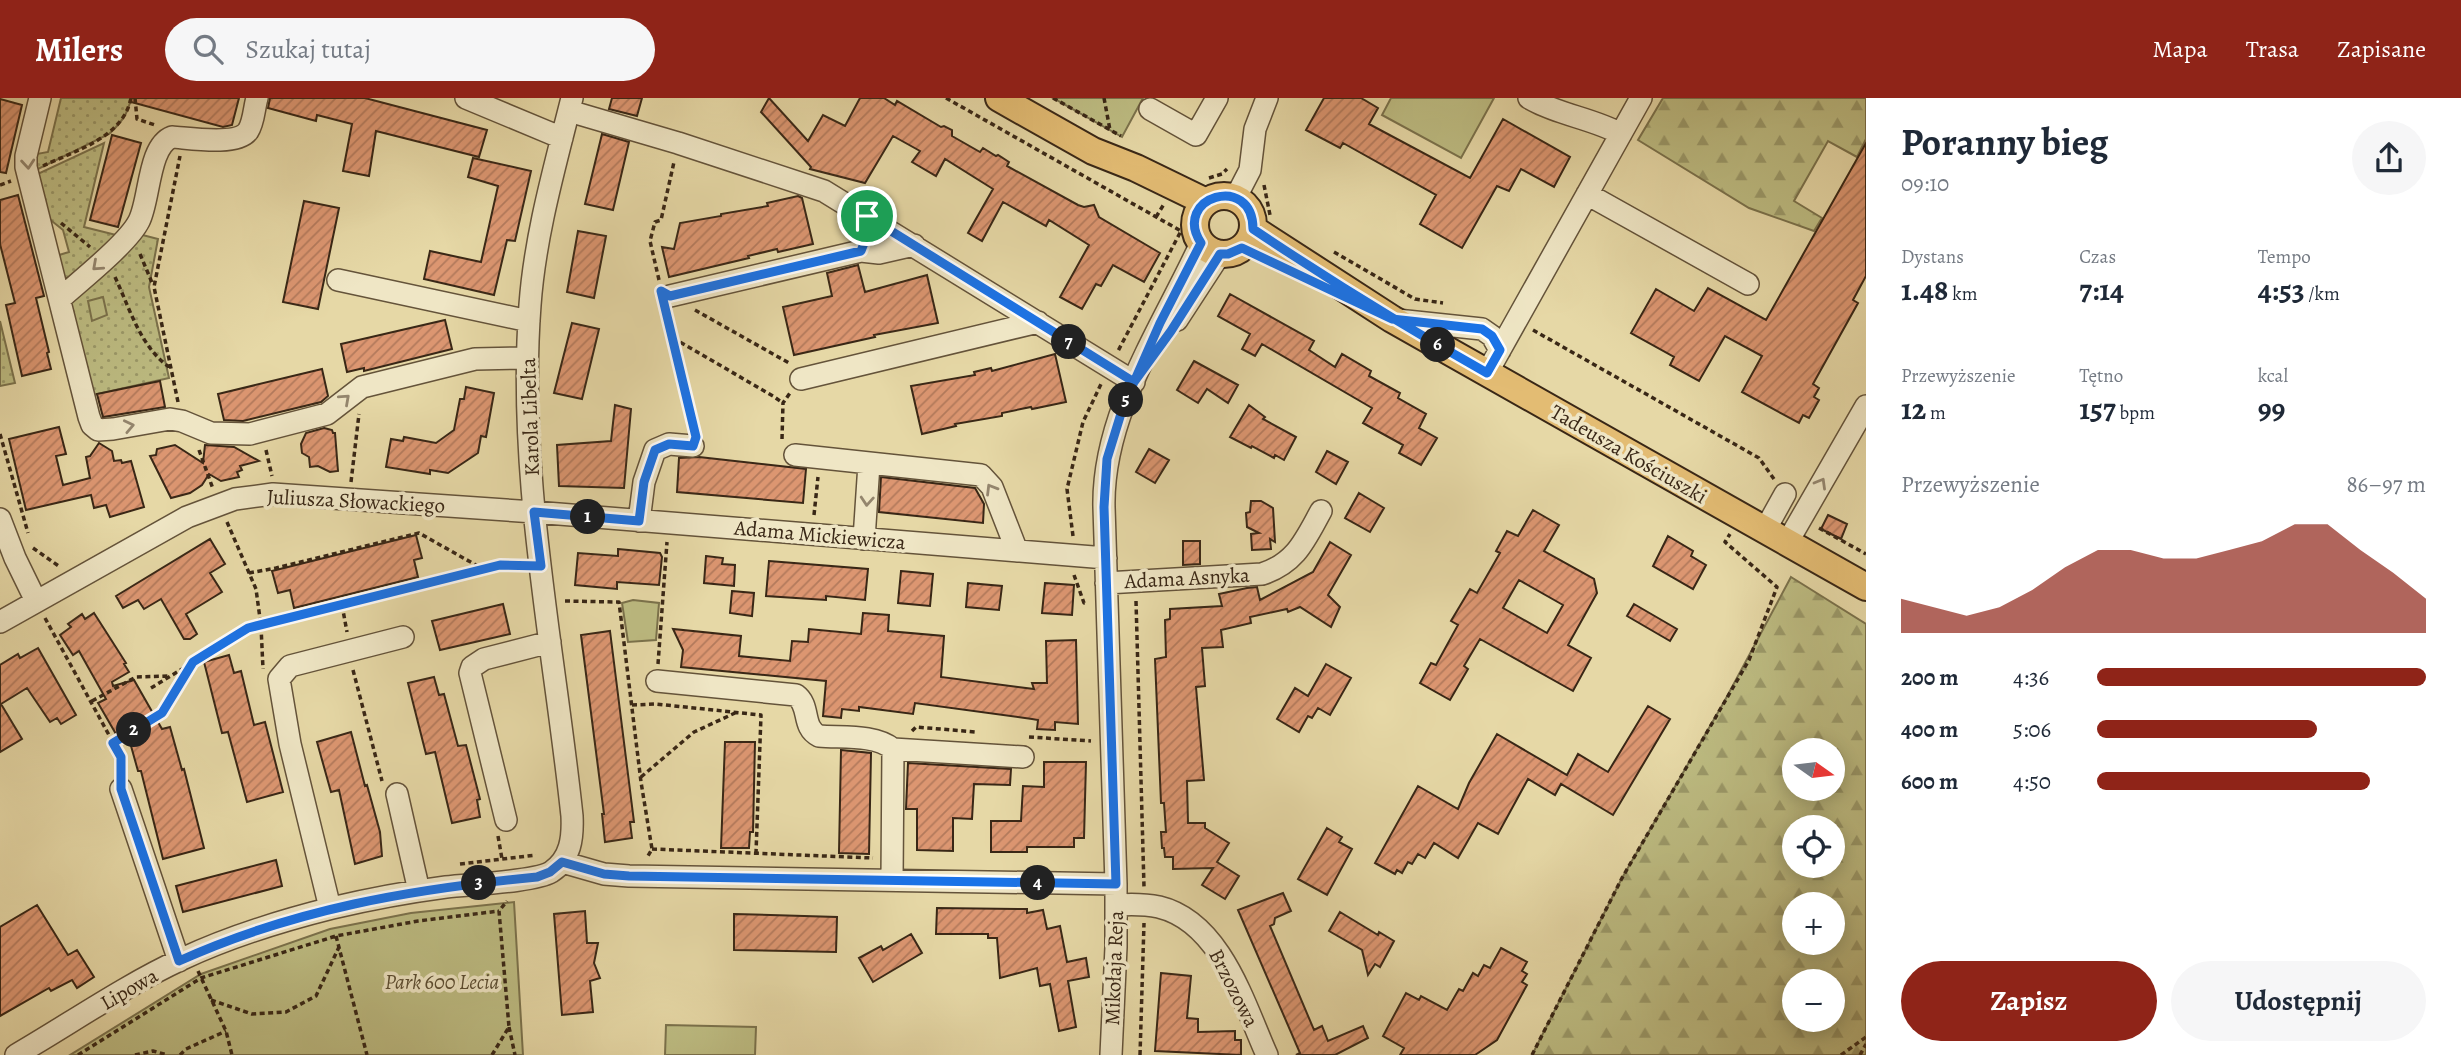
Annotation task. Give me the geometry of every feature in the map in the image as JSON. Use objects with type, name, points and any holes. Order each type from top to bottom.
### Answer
[{"type":"main road","name":"Tadeusza Kościuszki","points":[[999,98],[1093,150],[1136,168],[1218,225],[1392,319],[1493,362],[1740,516],[1866,587]]},
{"type":"main road","points":[[1220,195],[1236,197],[1248,207],[1253,221],[1218,225],[1220,195]]},
{"type":"street","points":[[40,98],[26,156],[28,174],[92,425],[98,430],[161,419],[182,421],[211,433],[242,434],[327,414],[362,387],[475,359],[527,358]]},
{"type":"street","points":[[61,298],[104,259],[140,220],[158,151],[164,140],[172,137],[241,137],[250,127],[257,98]]},
{"type":"street","points":[[1150,109],[1196,135],[1217,98]]},
{"type":"street","points":[[1236,197],[1250,170],[1255,129],[1267,98]]},
{"type":"street","points":[[1529,98],[1556,112],[1604,124],[1621,134]]},
{"type":"street","points":[[1493,362],[1642,98]]},
{"type":"street","points":[[475,100],[562,138]]},
{"type":"street","points":[[570,104],[824,191],[1134,382]]},
{"type":"street","name":"Karola Libelta","points":[[562,862],[573,832],[534,512],[527,358],[538,238],[570,104]]},
{"type":"street","points":[[1587,194],[1748,284]]},
{"type":"street","points":[[861,251],[866,238],[867,216]]},
{"type":"street","name":"Mikołaja Reja","points":[[1111,1055],[1116,895],[1104,489],[1107,459],[1123,407],[1134,382],[1171,331],[1218,225]]},
{"type":"street","points":[[666,293],[861,251],[879,253],[914,245]]},
{"type":"street","points":[[338,280],[529,321]]},
{"type":"street","points":[[991,333],[998,322],[1000,299]]},
{"type":"street","points":[[1392,319],[1482,329],[1492,336],[1493,362]]},
{"type":"street","points":[[795,379],[1038,322]]},
{"type":"street","points":[[1776,537],[1866,406]]},
{"type":"street","points":[[639,521],[644,482],[655,450],[669,444],[693,446]]},
{"type":"street","points":[[787,452],[869,464],[981,475],[992,487],[1017,551]]},
{"type":"street","points":[[864,539],[869,464]]},
{"type":"street","name":"Juliusza Słowackiego","points":[[0,622],[164,528],[218,504],[255,495],[292,494],[534,512]]},
{"type":"street","points":[[1776,537],[1785,494]]},
{"type":"street","name":"Adama Asnyka","points":[[1106,583],[1262,574],[1289,561],[1300,549],[1321,511]]},
{"type":"street","name":"Adama Mickiewicza","points":[[534,512],[1106,558]]},
{"type":"street","points":[[0,519],[36,601]]},
{"type":"street","points":[[330,908],[290,744],[279,679],[290,666],[403,637]]},
{"type":"street","points":[[506,820],[470,673],[472,667],[484,659],[550,642]]},
{"type":"street","points":[[657,681],[796,695],[803,700],[808,727],[819,736],[876,740],[893,749],[1023,757]]},
{"type":"street","points":[[892,869],[893,749]]},
{"type":"street","points":[[121,789],[185,958]]},
{"type":"street","points":[[397,794],[419,891]]},
{"type":"street","points":[[562,862],[604,874],[629,876],[892,869],[1116,895]]},
{"type":"street","name":"Lipowa","points":[[16,1055],[185,958],[242,935],[330,908],[419,891],[543,876],[562,862]]},
{"type":"street","name":"Brzozowa","points":[[1116,895],[1175,913],[1207,936],[1233,979],[1267,1055]]},
{"type":"path","points":[[0,185],[109,134],[120,125],[133,98]]},
{"type":"path","points":[[133,98],[137,119],[184,133],[154,287]]},
{"type":"path","points":[[1053,98],[1122,137]]},
{"type":"path","points":[[1104,98],[1110,130]]},
{"type":"path","points":[[678,143],[661,220],[655,222],[650,241],[666,293],[672,337],[696,437],[693,446]]},
{"type":"path","points":[[1218,225],[1222,174],[1229,167]]},
{"type":"path","points":[[35,201],[104,259],[144,341],[154,356],[171,368]]},
{"type":"path","points":[[131,232],[154,287],[182,421],[197,445],[218,504],[256,589],[264,679],[279,679]]},
{"type":"path","points":[[666,293],[795,379],[783,404],[783,436],[787,452]]},
{"type":"path","points":[[672,337],[783,404]]},
{"type":"path","points":[[351,484],[362,387]]},
{"type":"path","points":[[262,430],[272,479]]},
{"type":"path","points":[[814,516],[818,475]]},
{"type":"path","points":[[1532,1055],[1622,878],[1749,660],[1777,587],[1725,542],[1740,516]]},
{"type":"path","points":[[656,704],[668,523]]},
{"type":"path","points":[[249,573],[419,533],[483,569]]},
{"type":"path","points":[[151,688],[248,628],[500,565],[541,566]]},
{"type":"path","points":[[1135,581],[1144,905],[1140,1055]]},
{"type":"path","points":[[36,601],[121,757],[121,789]]},
{"type":"path","points":[[545,601],[619,602],[640,778],[652,849],[643,864],[630,865],[629,876]]},
{"type":"path","points":[[342,605],[348,651],[383,783],[397,794]]},
{"type":"path","points":[[113,743],[162,713],[193,662]]},
{"type":"path","points":[[91,702],[136,677],[171,676]]},
{"type":"path","points":[[631,705],[656,704],[761,715],[756,853]]},
{"type":"path","points":[[1131,704],[1140,704]]},
{"type":"path","points":[[640,778],[694,732],[737,712]]},
{"type":"path","points":[[78,1055],[201,978],[336,936],[418,921],[499,911],[508,900],[495,822],[506,820]]},
{"type":"path","points":[[652,849],[756,853],[892,869]]},
{"type":"path","points":[[499,911],[509,1027],[515,1055]]},
{"type":"path","points":[[336,936],[367,1055]]},
{"type":"path","points":[[211,1000],[252,1014],[286,1012],[316,996],[339,947]]},
{"type":"path","points":[[185,958],[201,978],[226,1031],[232,1055]]},
{"type":"path","points":[[492,1055],[509,1027]]},
{"type":"path","points":[[180,1055],[186,1049],[226,1031]]},
{"type":"path","points":[[1841,1055],[1866,1037]]},
{"type":"path","points":[[1860,1055],[1866,1044]]},
{"type":"path","points":[[135,1055],[153,1051],[168,1055]]},
{"type":"green space","points":[[61,98],[131,98],[123,118],[109,134],[28,174],[26,156],[48,152]]},
{"type":"green space","points":[[1053,98],[1143,98],[1122,137]]},
{"type":"green space","points":[[1391,98],[1494,98],[1461,158],[1382,115]]},
{"type":"green space","points":[[1663,98],[1866,98],[1866,139],[1857,157],[1828,141],[1794,201],[1822,218],[1814,231],[1749,208],[1638,140]]},
{"type":"green space","points":[[104,143],[84,227],[116,235],[131,232],[158,239],[149,287],[169,378],[84,397],[49,258],[69,252],[63,230],[37,209],[29,178]]},
{"type":"green space","points":[[103,297],[107,315],[92,321],[88,301]]},
{"type":"green space","points":[[0,321],[15,383],[0,386]]},
{"type":"green space","points":[[1791,577],[1866,624],[1866,1055],[1532,1055],[1622,878],[1724,702]]},
{"type":"green space","points":[[633,600],[659,603],[656,640],[628,642],[622,603]]},
{"type":"green space","name":"Park 600 Lecia","points":[[514,902],[523,1055],[70,1055],[201,974],[330,929],[411,913]]},
{"type":"green space","points":[[666,1025],[756,1027],[755,1055],[665,1055]]},
{"type":"building","points":[[131,98],[239,98],[232,125],[223,127],[131,102]]},
{"type":"building","points":[[270,98],[365,98],[487,130],[479,157],[376,131],[369,176],[343,171],[352,124],[317,115],[316,121],[268,108]]},
{"type":"building","points":[[612,98],[642,98],[637,116],[609,109]]},
{"type":"building","points":[[769,98],[808,141],[823,115],[845,126],[860,98],[884,98],[895,105],[897,101],[941,127],[952,130],[952,136],[980,152],[983,148],[998,155],[1009,162],[1007,166],[1078,205],[1094,205],[1099,217],[1160,253],[1144,282],[1113,265],[1101,286],[1096,284],[1082,309],[1060,297],[1089,245],[1049,220],[1046,226],[1003,202],[982,241],[968,233],[993,189],[945,159],[936,176],[912,162],[920,151],[893,136],[865,183],[810,169],[761,112]]},
{"type":"building","points":[[1324,98],[1361,98],[1378,108],[1369,124],[1470,178],[1503,119],[1570,157],[1554,187],[1521,169],[1509,191],[1497,186],[1462,248],[1420,224],[1436,195],[1343,143],[1340,148],[1306,130]]},
{"type":"building","points":[[0,99],[22,105],[6,173],[0,172]]},
{"type":"building","points":[[602,134],[629,142],[613,210],[585,204]]},
{"type":"building","points":[[112,135],[141,143],[118,227],[90,220]]},
{"type":"building","points":[[1866,143],[1866,276],[1853,300],[1858,303],[1813,384],[1819,388],[1814,397],[1819,400],[1809,418],[1803,415],[1799,423],[1742,392],[1762,356],[1725,336],[1699,381],[1670,365],[1674,357],[1631,333],[1656,289],[1694,311],[1708,288],[1766,320]]},
{"type":"building","points":[[473,158],[531,171],[515,241],[507,240],[494,295],[424,279],[430,251],[481,262],[498,186],[468,177]]},
{"type":"building","points":[[18,195],[44,296],[36,298],[51,369],[22,376],[6,305],[15,303],[0,244],[0,200]]},
{"type":"building","points":[[798,196],[802,198],[813,244],[778,252],[777,249],[669,277],[662,247],[674,249],[680,223],[768,206],[767,203]]},
{"type":"building","points":[[304,201],[339,208],[318,309],[283,302]]},
{"type":"building","points":[[578,231],[606,236],[594,298],[567,292]]},
{"type":"building","points":[[858,265],[865,292],[927,275],[938,323],[874,335],[875,337],[794,355],[783,307],[832,296],[827,273]]},
{"type":"building","points":[[1230,294],[1314,341],[1309,350],[1335,367],[1342,354],[1371,371],[1369,376],[1400,393],[1398,398],[1426,414],[1419,428],[1437,438],[1421,465],[1399,453],[1403,445],[1363,423],[1372,408],[1262,344],[1255,356],[1242,349],[1250,334],[1218,316]]},
{"type":"building","points":[[445,320],[452,349],[364,371],[364,368],[347,372],[341,344]]},
{"type":"building","points":[[572,323],[599,329],[582,399],[554,393]]},
{"type":"building","points":[[1055,354],[1066,402],[1002,413],[1002,416],[955,424],[956,426],[922,434],[911,386],[975,375],[974,372],[991,368],[992,371]]},
{"type":"building","points":[[1194,361],[1238,385],[1228,403],[1207,389],[1198,403],[1177,390]]},
{"type":"building","points":[[322,369],[328,396],[321,402],[243,421],[224,420],[218,394]]},
{"type":"building","points":[[160,381],[165,407],[103,417],[97,394]]},
{"type":"building","points":[[466,387],[494,393],[486,437],[481,436],[478,453],[448,473],[430,470],[430,474],[386,467],[391,439],[403,441],[404,437],[436,443],[454,430],[460,399],[464,399]]},
{"type":"building","points":[[615,405],[631,409],[624,488],[559,486],[557,445],[611,441]]},
{"type":"building","points":[[1249,405],[1265,417],[1263,419],[1296,437],[1284,460],[1230,437]]},
{"type":"building","points":[[59,427],[66,454],[56,456],[63,485],[90,478],[86,457],[90,456],[99,443],[112,451],[114,461],[131,461],[144,507],[110,517],[106,505],[94,508],[91,495],[26,510],[9,439]]},
{"type":"building","points":[[324,428],[335,433],[338,471],[330,472],[318,466],[310,467],[309,457],[302,453],[301,444],[306,433]]},
{"type":"building","points":[[175,445],[203,463],[205,445],[234,447],[259,461],[240,466],[242,470],[237,472],[239,477],[221,481],[209,474],[202,485],[190,493],[171,498],[150,456],[156,455],[157,449]]},
{"type":"building","points":[[1149,449],[1169,460],[1155,483],[1136,472]]},
{"type":"building","points":[[1327,451],[1348,462],[1336,484],[1316,472]]},
{"type":"building","points":[[699,457],[806,469],[803,503],[677,492],[679,458]]},
{"type":"building","points":[[881,477],[975,488],[984,504],[983,523],[879,512]]},
{"type":"building","points":[[1359,493],[1384,508],[1370,532],[1345,518]]},
{"type":"building","points":[[1251,501],[1261,501],[1273,508],[1275,542],[1270,539],[1271,549],[1252,550],[1251,534],[1259,533],[1247,527],[1246,513],[1250,512]]},
{"type":"building","points":[[1533,510],[1559,525],[1544,551],[1594,579],[1597,593],[1568,645],[1591,658],[1573,691],[1480,639],[1464,666],[1468,669],[1450,700],[1420,683],[1431,663],[1436,665],[1458,625],[1451,621],[1470,589],[1477,593],[1500,553],[1496,551],[1507,531],[1518,536]],"holes":[[[1519,580],[1563,605],[1547,633],[1503,608]]]},
{"type":"building","points":[[1828,515],[1847,524],[1841,539],[1821,529]]},
{"type":"building","points":[[416,535],[422,558],[414,560],[418,577],[294,608],[290,590],[278,593],[272,571]]},
{"type":"building","points":[[1668,536],[1693,551],[1691,556],[1706,565],[1693,589],[1653,566]]},
{"type":"building","points":[[210,539],[225,564],[210,573],[222,592],[186,614],[197,634],[190,639],[184,639],[161,599],[144,609],[138,600],[123,608],[116,596]]},
{"type":"building","points":[[1183,541],[1200,541],[1200,564],[1183,565]]},
{"type":"building","points":[[1330,542],[1351,555],[1328,595],[1340,607],[1331,627],[1300,607],[1288,612],[1287,609],[1250,617],[1251,623],[1221,630],[1223,647],[1202,648],[1205,686],[1196,687],[1204,780],[1187,781],[1188,823],[1205,823],[1205,828],[1229,843],[1217,862],[1239,876],[1225,899],[1202,885],[1213,868],[1173,869],[1173,857],[1165,857],[1162,848],[1161,832],[1166,832],[1164,803],[1161,803],[1155,659],[1166,657],[1165,620],[1170,619],[1170,609],[1222,606],[1219,594],[1247,588],[1257,587],[1260,600],[1313,572]]},
{"type":"building","points":[[618,549],[660,553],[662,557],[659,585],[617,582],[617,589],[575,585],[578,553],[618,556]]},
{"type":"building","points":[[706,556],[723,558],[722,564],[735,565],[734,586],[704,583]]},
{"type":"building","points":[[769,561],[868,569],[865,600],[826,596],[826,600],[766,596]]},
{"type":"building","points":[[901,571],[933,574],[930,606],[898,603]]},
{"type":"building","points":[[968,583],[1002,586],[999,610],[966,607]]},
{"type":"building","points":[[1045,583],[1074,585],[1072,615],[1042,613]]},
{"type":"building","points":[[732,591],[754,593],[752,616],[730,613]]},
{"type":"building","points":[[503,604],[510,634],[440,650],[432,621]]},
{"type":"building","points":[[1634,604],[1677,629],[1670,641],[1627,616]]},
{"type":"building","points":[[94,613],[129,672],[112,682],[113,686],[134,680],[162,729],[170,727],[182,770],[184,769],[204,848],[163,859],[141,771],[138,771],[126,728],[116,734],[98,703],[106,699],[79,651],[73,655],[60,635],[71,627],[68,624],[82,614],[85,619]]},
{"type":"building","points":[[863,613],[889,615],[888,631],[944,636],[941,677],[1034,689],[1032,683],[1047,683],[1046,641],[1076,640],[1078,724],[1055,722],[1055,730],[1037,729],[1038,720],[915,703],[913,714],[859,707],[859,711],[842,709],[841,718],[823,716],[826,681],[681,667],[683,650],[673,629],[741,636],[739,656],[790,661],[792,641],[808,642],[809,629],[861,634]]},
{"type":"building","points":[[610,631],[634,822],[630,822],[632,838],[605,842],[604,814],[581,635]]},
{"type":"building","points":[[38,648],[76,715],[61,724],[57,718],[50,722],[27,688],[1,704],[22,739],[0,752],[0,665],[18,654],[20,658]]},
{"type":"building","points":[[229,655],[234,673],[241,671],[254,725],[265,722],[283,792],[247,802],[228,732],[222,733],[204,662]]},
{"type":"building","points":[[1326,664],[1351,678],[1330,715],[1318,708],[1312,718],[1308,716],[1299,732],[1277,719],[1295,688],[1308,696]]},
{"type":"building","points":[[434,677],[439,695],[444,694],[458,746],[466,745],[480,799],[477,800],[480,817],[452,823],[435,752],[426,754],[408,683]]},
{"type":"building","points":[[1648,706],[1670,719],[1613,815],[1561,784],[1555,795],[1528,779],[1498,834],[1478,823],[1458,858],[1434,843],[1425,858],[1418,854],[1412,864],[1408,862],[1402,873],[1397,870],[1395,874],[1375,863],[1418,786],[1458,809],[1469,783],[1497,734],[1567,775],[1578,754],[1608,772]]},
{"type":"building","points":[[351,732],[380,832],[382,856],[355,864],[339,790],[331,792],[317,742]]},
{"type":"building","points":[[725,742],[755,742],[753,832],[750,832],[749,848],[721,848]]},
{"type":"building","points":[[841,750],[871,753],[869,854],[839,853]]},
{"type":"building","points":[[1044,762],[1086,762],[1084,838],[1074,838],[1074,847],[1027,847],[1027,852],[991,852],[991,821],[1021,821],[1023,786],[1044,787]]},
{"type":"building","points":[[908,763],[1011,769],[1010,785],[974,784],[972,819],[953,818],[953,851],[917,850],[917,809],[906,809]]},
{"type":"building","points":[[1327,828],[1342,837],[1339,842],[1352,849],[1327,895],[1298,879]]},
{"type":"building","points":[[276,860],[282,886],[183,912],[176,886]]},
{"type":"building","points":[[1283,893],[1291,911],[1275,918],[1274,924],[1270,926],[1314,1030],[1322,1026],[1328,1041],[1363,1026],[1368,1038],[1335,1055],[1296,1055],[1300,1053],[1238,910]]},
{"type":"building","points":[[37,905],[68,955],[77,950],[94,977],[77,988],[72,980],[51,991],[49,988],[0,1016],[0,927]]},
{"type":"building","points":[[937,908],[1027,909],[1027,913],[1043,910],[1047,929],[1060,926],[1067,962],[1086,958],[1089,977],[1068,981],[1076,1027],[1059,1031],[1050,984],[1040,986],[1037,968],[1000,978],[997,938],[988,938],[988,934],[936,934]]},
{"type":"building","points":[[585,911],[587,943],[598,943],[594,963],[600,978],[590,981],[593,1012],[562,1015],[554,914]]},
{"type":"building","points":[[1340,912],[1378,935],[1379,932],[1394,941],[1380,967],[1375,964],[1368,975],[1362,950],[1329,931]]},
{"type":"building","points":[[734,914],[837,917],[836,952],[734,950]]},
{"type":"building","points":[[911,934],[922,953],[873,982],[859,958],[881,946],[883,950]]},
{"type":"building","points":[[1501,948],[1527,962],[1522,971],[1527,974],[1522,982],[1527,985],[1497,1040],[1475,1055],[1400,1055],[1404,1048],[1383,1036],[1406,993],[1419,1000],[1421,996],[1447,1010],[1459,989],[1463,991],[1473,973],[1478,976],[1484,965],[1490,968]]},
{"type":"building","points":[[1161,973],[1191,976],[1187,1018],[1198,1019],[1198,1032],[1235,1031],[1235,1040],[1241,1040],[1241,1055],[1155,1051]]},
{"type":"route","points":[[867,216],[866,238],[861,251],[670,296],[661,291],[696,437],[693,446],[669,444],[655,450],[644,482],[639,521],[534,512],[541,566],[500,565],[248,628],[193,662],[162,713],[113,743],[121,757],[121,789],[179,961],[209,947],[279,922],[330,908],[403,893],[543,876],[562,862],[604,874],[629,876],[1116,884],[1104,507],[1107,459],[1123,407],[1134,382],[1171,331],[1199,283],[1220,254],[1228,254],[1242,248],[1392,319],[1482,329],[1492,336],[1500,350],[1487,373],[1392,319],[1253,229],[1248,207],[1236,197],[1220,195],[1200,207],[1195,229],[1201,243],[1160,323],[1134,382],[867,216]]}]
